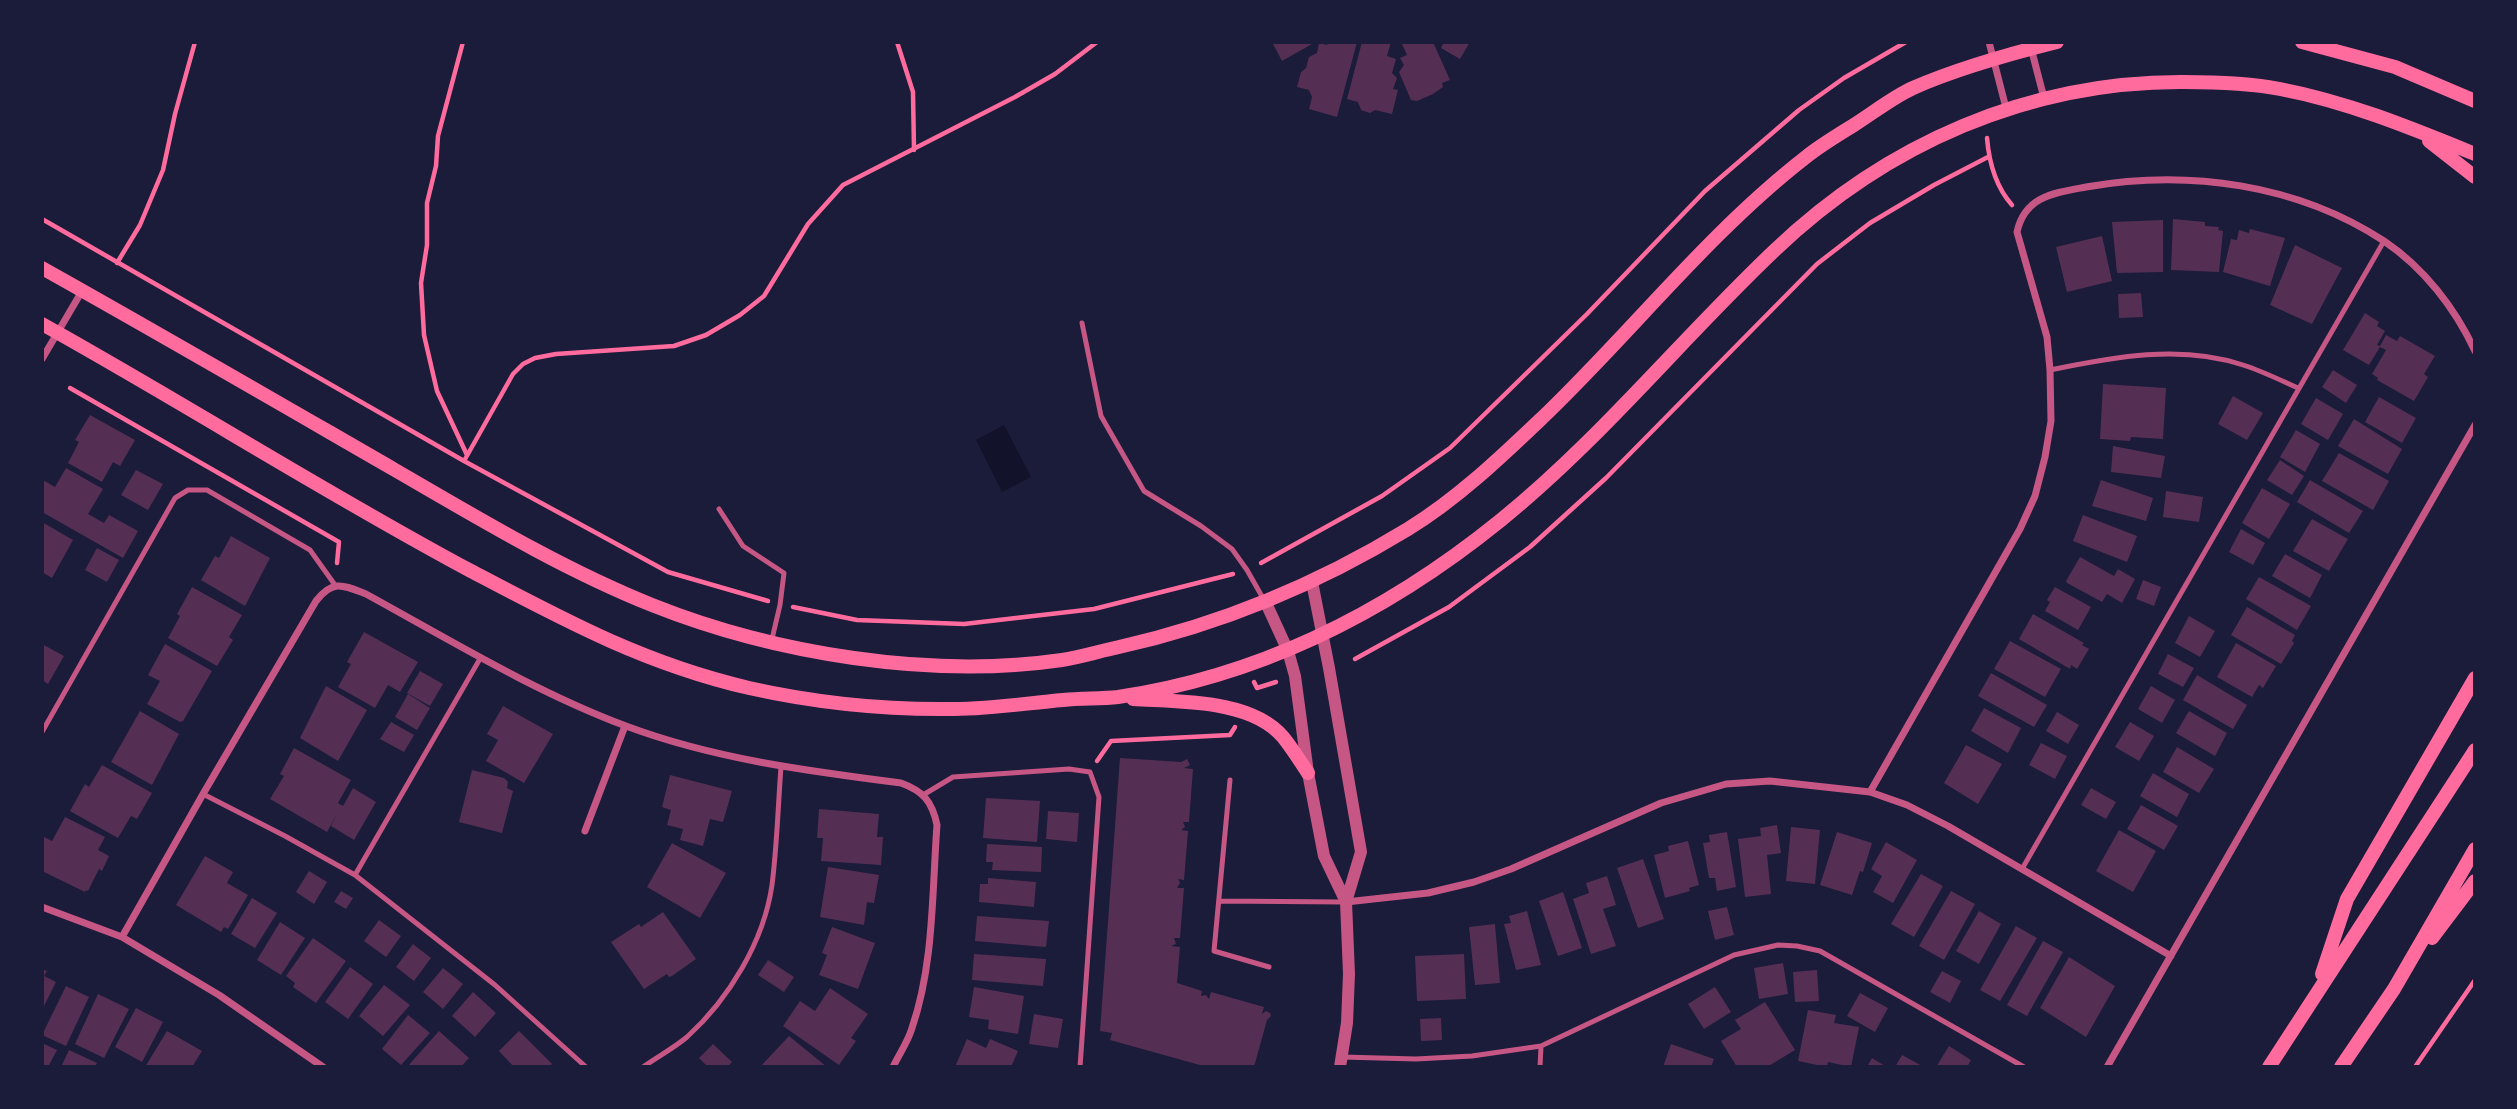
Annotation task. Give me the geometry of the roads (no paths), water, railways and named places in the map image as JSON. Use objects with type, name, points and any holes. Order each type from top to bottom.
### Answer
[{"type":"main road","points":[[42,268],[551,558],[656,606],[729,631],[829,654],[946,665],[1063,660],[1165,637],[1266,603],[1312,582],[1410,528],[1460,491],[1563,398],[1661,294],[1807,155],[1909,89],[2031,45],[2057,42]]},
{"type":"main road","points":[[2302,42],[2395,67],[2475,101]]},
{"type":"main road","points":[[1115,697],[1186,683],[1288,651],[1323,636],[1444,563],[1500,521],[1558,471],[1776,249],[1830,202],[1904,153],[2007,108],[2044,98],[2142,82],[2210,82],[2276,88],[2381,115],[2475,154]]},
{"type":"main road","points":[[2415,130],[2475,177]]},
{"type":"main road","points":[[42,324],[402,534],[583,631],[679,668],[745,687],[801,698],[906,709],[993,707],[1115,697],[1201,703],[1245,712],[1264,720],[1283,736],[1308,773]]},
{"type":"main road","points":[[2315,993],[2347,899],[2475,678]]},
{"type":"main road","points":[[2269,1067],[2475,750]]},
{"type":"main road","points":[[2394,989],[2475,849]]},
{"type":"main road","points":[[2341,1067],[2394,989],[2475,881]]},
{"type":"street","points":[[1989,42],[2007,108]]},
{"type":"street","points":[[2031,45],[2044,98]]},
{"type":"street","points":[[1870,792],[1988,589],[2035,496],[2051,421],[2047,337],[2017,232],[2021,217],[2030,205],[2054,193],[2121,181],[2175,179],[2226,183],[2298,200],[2331,213],[2384,241],[2414,264],[2439,292],[2475,351]]},
{"type":"street","points":[[42,359],[82,290]]},
{"type":"street","points":[[2107,1067],[2475,425]]},
{"type":"street","points":[[1312,582],[1361,852],[1346,902],[1349,974],[1347,1023],[1341,1062]]},
{"type":"street","points":[[122,937],[316,601],[324,591],[335,585],[366,594],[546,691],[625,726],[665,739],[781,767],[901,783],[912,787],[923,796],[933,807],[936,825],[929,949],[912,1030],[893,1067]]},
{"type":"street","points":[[1266,603],[1288,651],[1295,676],[1308,773],[1324,856],[1346,902]]},
{"type":"street","points":[[585,831],[625,726]]},
{"type":"street","points":[[1346,902],[1428,894],[1474,882],[1511,869],[1661,803],[1726,784],[1770,781],[1870,792],[1907,805],[2171,956]]},
{"type":"street","points":[[42,907],[122,937],[219,995],[323,1067]]},
{"type":"lane","points":[[2022,869],[2384,241]]},
{"type":"lane","points":[[1082,323],[1101,416],[1144,491],[1201,526],[1232,550],[1266,603]]},
{"type":"lane","points":[[2050,370],[2116,356],[2211,357],[2244,365],[2298,388]]},
{"type":"lane","points":[[42,732],[176,498],[188,490],[207,490],[310,550],[335,585]]},
{"type":"lane","points":[[719,509],[743,546],[784,573],[772,642]]},
{"type":"lane","points":[[355,875],[481,657]]},
{"type":"lane","points":[[643,1067],[687,1037],[723,996],[746,959],[763,921],[772,886],[781,767]]},
{"type":"lane","points":[[923,796],[954,777],[1069,769],[1090,772],[1098,797],[1080,1067]]},
{"type":"lane","points":[[1230,780],[1214,951],[1269,967]]},
{"type":"lane","points":[[203,794],[355,875],[495,985],[586,1067]]},
{"type":"lane","points":[[1219,901],[1346,902]]},
{"type":"lane","points":[[1341,1062],[1472,1056],[1541,1046],[1734,956],[1778,945],[1820,951],[2024,1067]]},
{"type":"lane","points":[[1540,1067],[1541,1046]]}]
